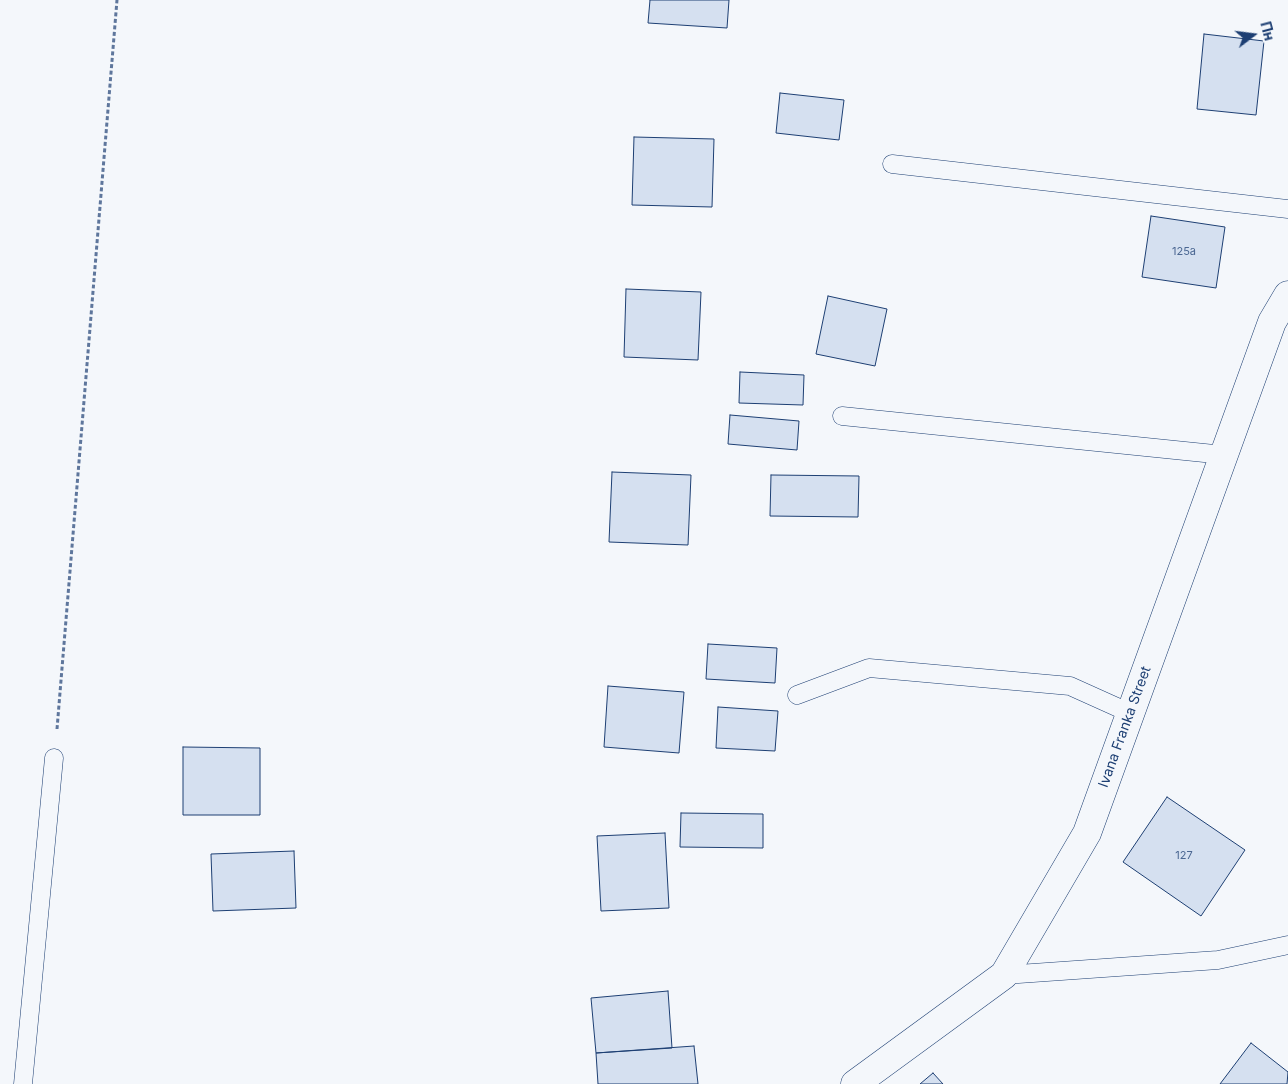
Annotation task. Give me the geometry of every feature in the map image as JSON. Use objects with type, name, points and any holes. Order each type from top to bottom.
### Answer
[{"type":"street","name":"Ivana Franka Street","points":[[855,1084],[1004,975],[1087,834],[1272,322],[1288,295]]},
{"type":"lane","points":[[892,164],[1288,209]]},
{"type":"lane","points":[[842,416],[1224,455]]},
{"type":"lane","points":[[797,695],[869,668],[1070,686],[1130,713]]},
{"type":"lane","points":[[23,1084],[54,758]]},
{"type":"lane","points":[[1004,975],[1218,960],[1288,945]]},
{"type":"path","points":[[54,758],[117,0]]},
{"type":"building","points":[[650,0],[729,0],[727,28],[648,23]]},
{"type":"building","points":[[1204,34],[1264,41],[1256,115],[1197,109]]},
{"type":"building","points":[[780,93],[844,100],[839,140],[776,133]]},
{"type":"building","points":[[634,137],[714,139],[712,207],[632,205]]},
{"type":"building","points":[[1151,216],[1225,227],[1216,288],[1142,277]]},
{"type":"building","points":[[626,289],[701,292],[698,360],[624,357]]},
{"type":"building","points":[[828,296],[887,309],[875,366],[816,354]]},
{"type":"building","points":[[740,372],[804,375],[803,405],[739,403]]},
{"type":"building","points":[[730,415],[799,421],[797,450],[728,444]]},
{"type":"building","points":[[612,472],[691,475],[688,545],[609,542]]},
{"type":"building","points":[[771,475],[859,476],[858,517],[770,516]]},
{"type":"building","points":[[708,644],[777,648],[775,683],[706,679]]},
{"type":"building","points":[[608,686],[684,692],[679,753],[604,747]]},
{"type":"building","points":[[718,707],[778,711],[775,751],[716,748]]},
{"type":"building","points":[[183,747],[260,748],[260,815],[183,815]]},
{"type":"building","points":[[1167,797],[1245,850],[1201,916],[1123,862]]},
{"type":"building","points":[[681,813],[763,814],[763,848],[680,847]]},
{"type":"building","points":[[665,833],[669,908],[601,911],[597,836]]},
{"type":"building","points":[[294,851],[296,908],[213,911],[211,854]]},
{"type":"building","points":[[668,991],[672,1048],[596,1053],[591,998]]},
{"type":"building","points":[[1251,1043],[1288,1072],[1287,1084],[1220,1084]]},
{"type":"building","points":[[694,1046],[698,1084],[598,1084],[596,1053]]},
{"type":"building","points":[[933,1073],[943,1084],[920,1084]]}]
